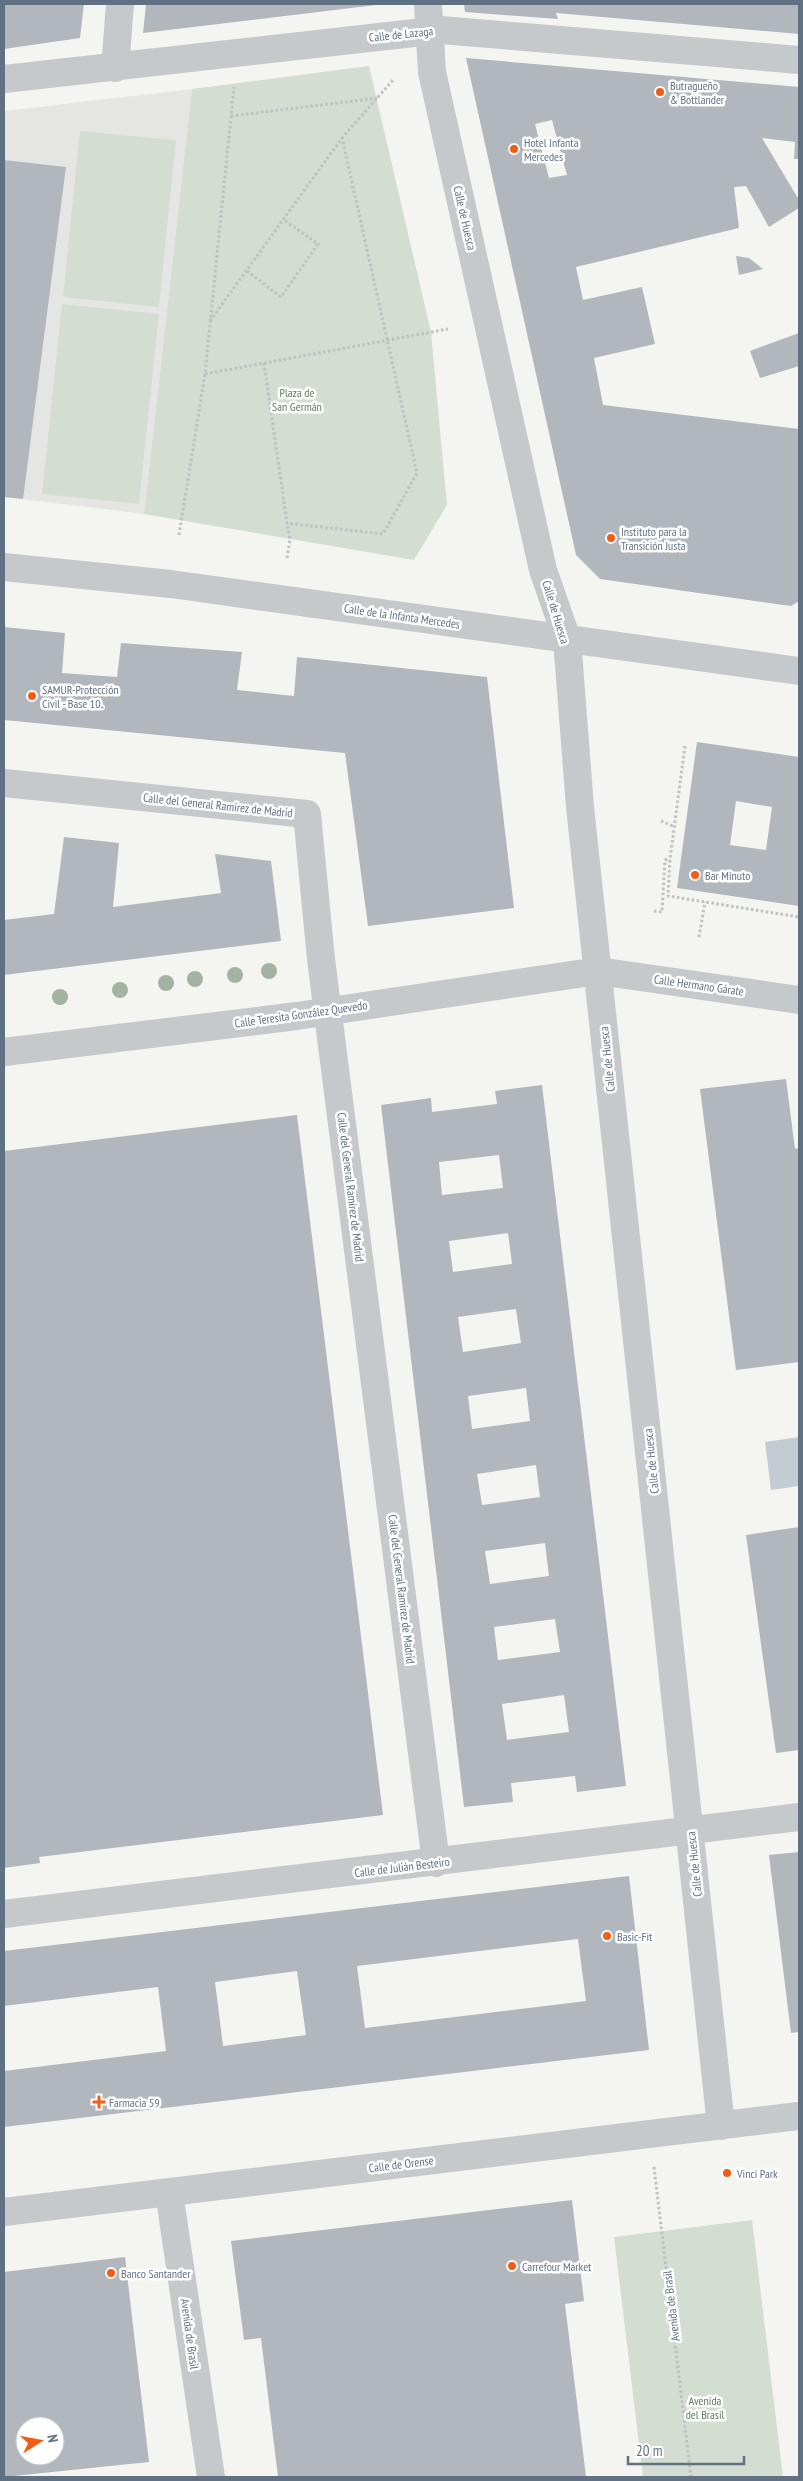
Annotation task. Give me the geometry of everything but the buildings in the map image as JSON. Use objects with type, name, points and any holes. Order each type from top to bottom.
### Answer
[{"type":"street","points":[[115,68],[120,4]]},
{"type":"street","name":"Calle de Huesca","points":[[428,4],[432,72],[543,570],[567,639],[580,798],[721,2126]]},
{"type":"street","name":"Calle de Lazaga","points":[[4,79],[430,32],[463,30],[799,60]]},
{"type":"street","name":"Calle de la Infanta Mercedes","points":[[4,567],[171,584],[799,671]]},
{"type":"street","name":"Calle del General Ramírez de Madrid","points":[[4,782],[307,814],[321,959],[436,1863]]},
{"type":"street","name":"Calle Hermano Gárate","points":[[598,971],[799,1000]]},
{"type":"street","name":"Calle Teresita González Quevedo","points":[[4,1052],[329,1011],[598,971]]},
{"type":"street","name":"Calle de Julián Besteiro","points":[[4,1914],[436,1863],[799,1817]]},
{"type":"street","name":"Calle de Orense","points":[[4,2212],[799,2116]]},
{"type":"street","name":"Avenida de Brasil","points":[[169,2192],[211,2477]]},
{"type":"path","points":[[179,535],[205,374],[236,54]]},
{"type":"path","points":[[210,322],[342,138],[394,79]]},
{"type":"path","points":[[231,116],[379,98]]},
{"type":"path","points":[[287,524],[383,534],[417,473],[342,138]]},
{"type":"path","points":[[247,270],[281,297],[318,244],[284,220]]},
{"type":"path","points":[[205,374],[448,329]]},
{"type":"path","points":[[264,363],[290,539],[287,558]]},
{"type":"path","points":[[685,746],[670,860],[668,896],[799,916]]},
{"type":"path","points":[[661,820],[675,827]]},
{"type":"path","points":[[654,911],[662,912],[664,860],[670,860]]},
{"type":"path","points":[[699,936],[705,902]]},
{"type":"path","name":"Avenida de Brasil","points":[[650,2134],[692,2477]]},
{"type":"shaded area","points":[[192,89],[144,514],[4,497],[4,111]]},
{"type":"shaded area","points":[[799,1437],[799,1486],[771,1490],[765,1442]]},
{"type":"green space","name":"Plaza de San Germán","points":[[369,66],[431,332],[447,505],[414,560],[144,514],[192,89]]},
{"type":"green space","points":[[80,131],[176,140],[159,307],[63,297]]},
{"type":"green space","points":[[62,304],[159,314],[139,504],[42,494]]},
{"type":"green space","name":"Avenida del Brasil","points":[[752,2220],[783,2477],[643,2477],[614,2237]]},
{"type":"place","name":"Butragueño & Bottlander","points":[[660,92]]},
{"type":"place","name":"Hotel Infanta Mercedes","points":[[514,149]]},
{"type":"place","name":"Instituto para la Transición Justa","points":[[611,538]]},
{"type":"place","name":"SAMUR-Protección Civil - Base 10.","points":[[32,696]]},
{"type":"place","name":"Bar Minuto","points":[[695,875]]},
{"type":"place","name":"Basic-Fit","points":[[607,1936]]},
{"type":"place","name":"Farmacia 59","points":[[99,2102]]},
{"type":"place","name":"Vinci Park","points":[[727,2173]]},
{"type":"place","name":"Carrefour Market","points":[[512,2266]]},
{"type":"place","name":"Banco Santander","points":[[111,2273]]}]
